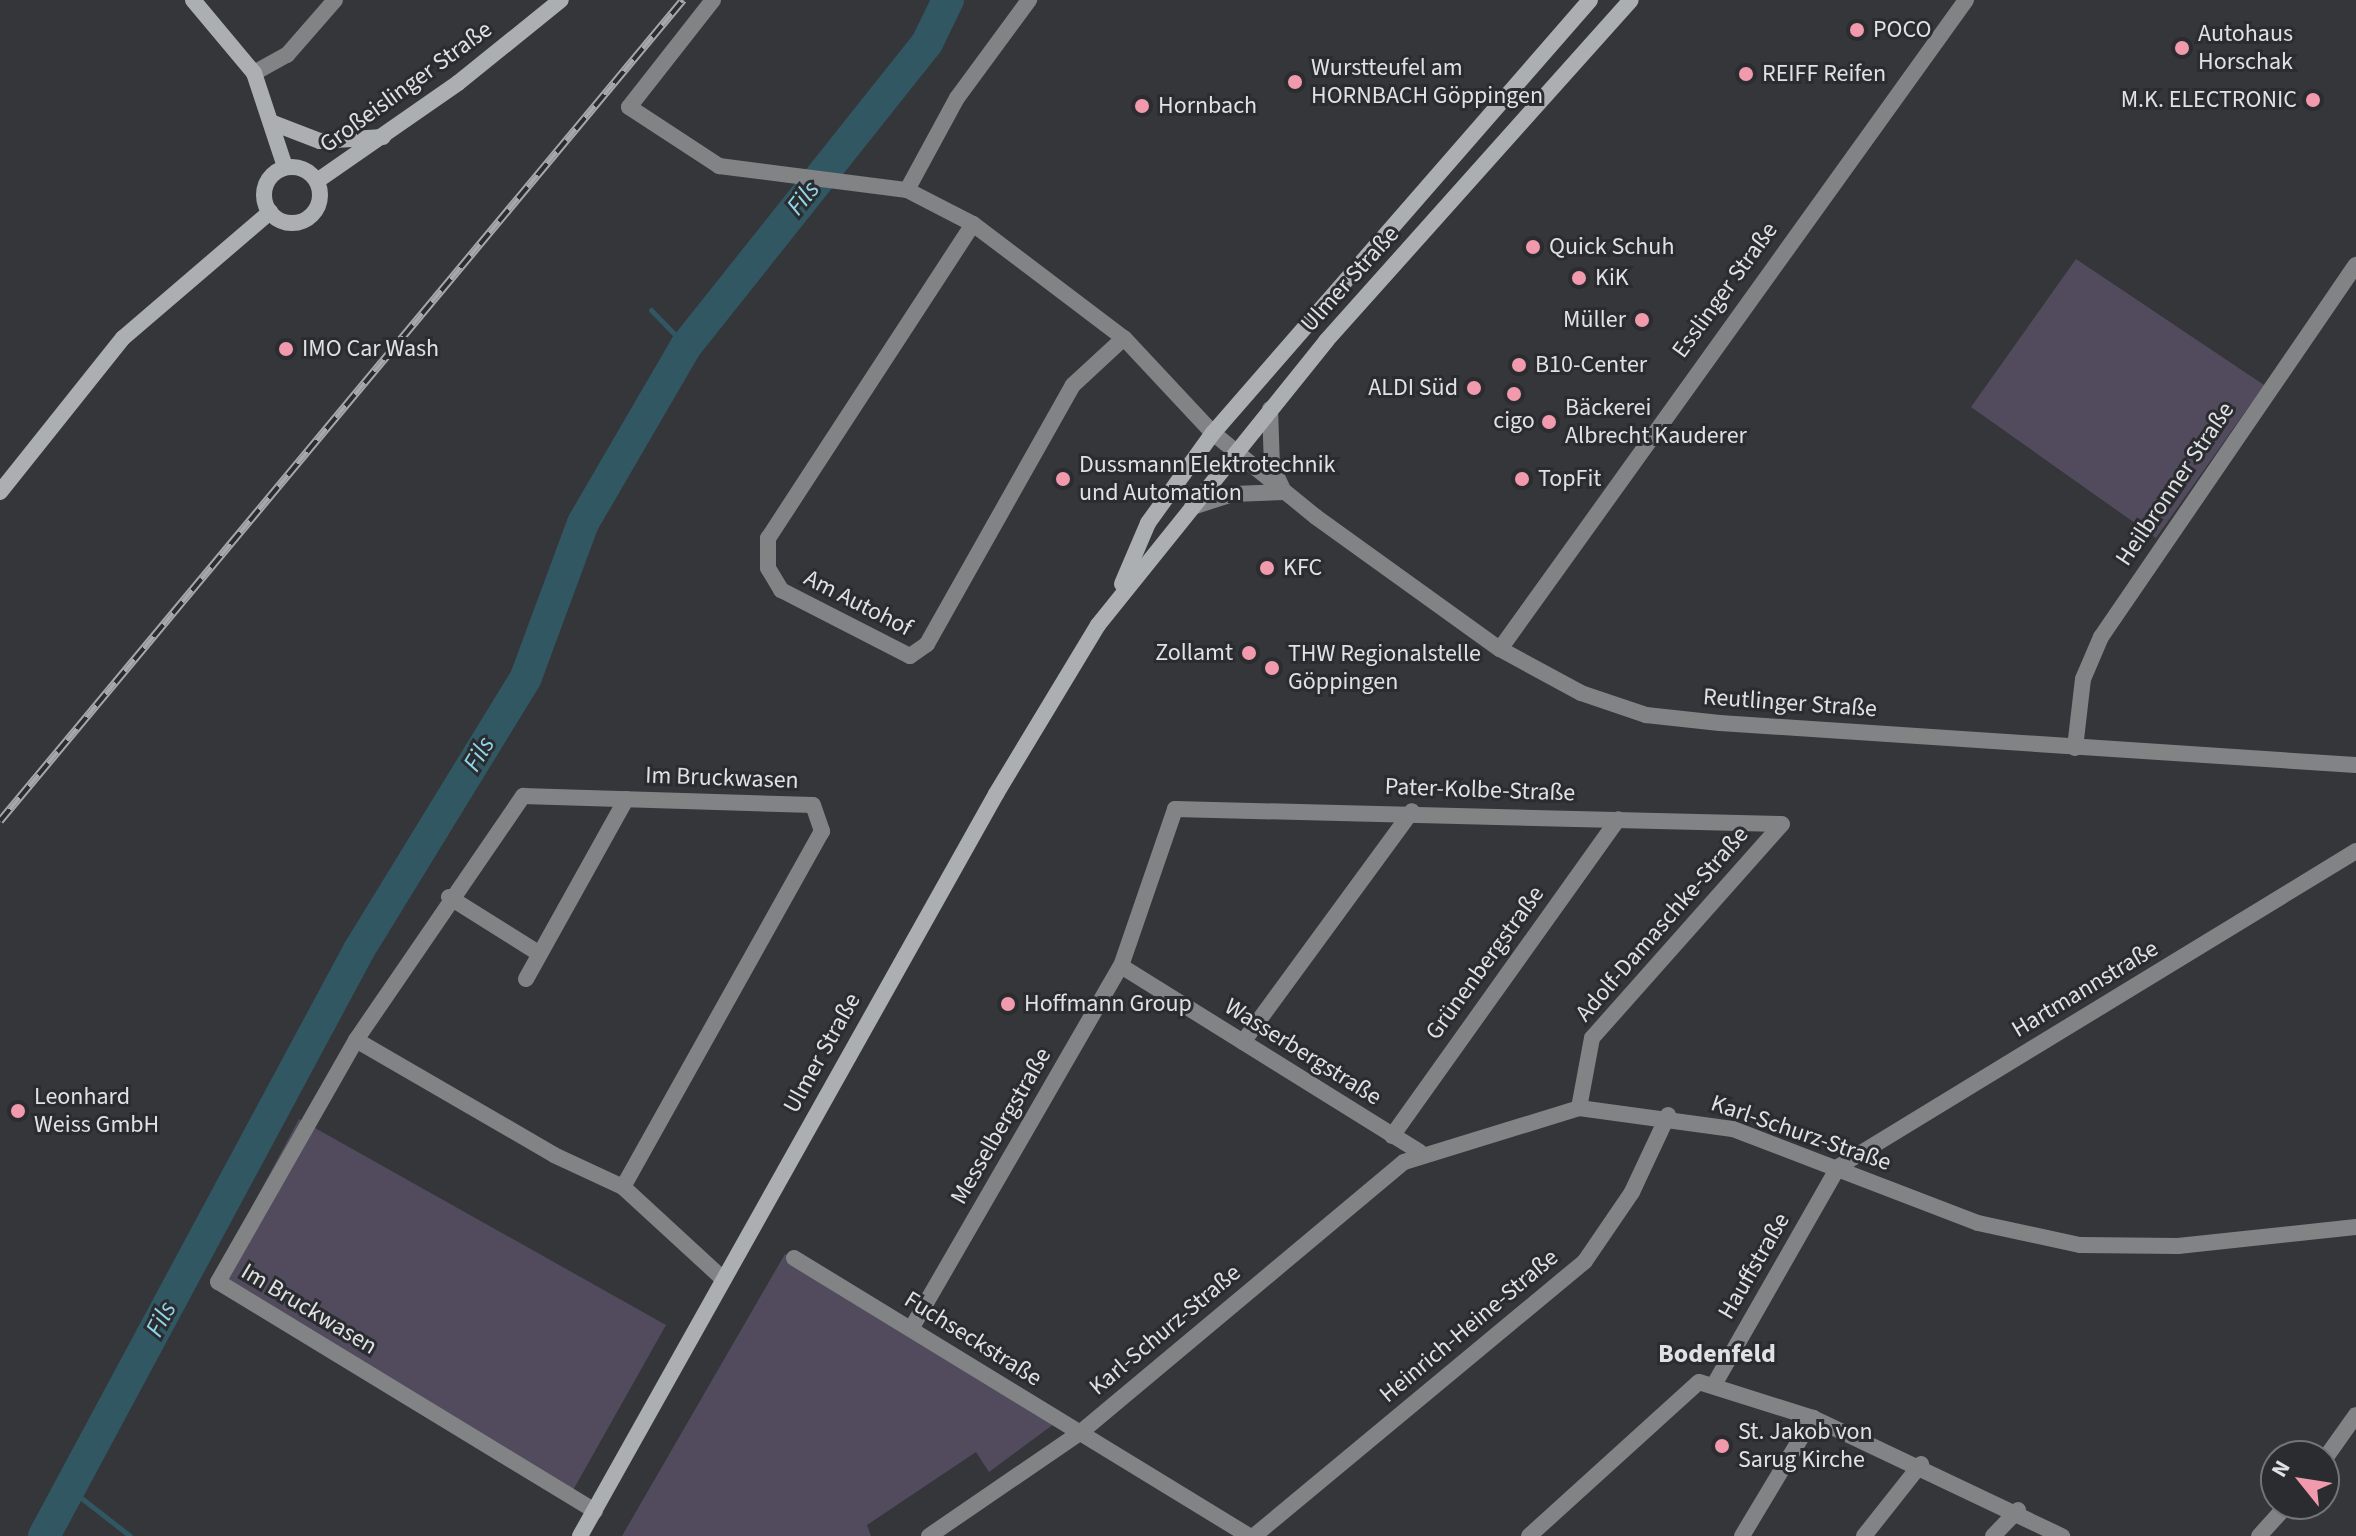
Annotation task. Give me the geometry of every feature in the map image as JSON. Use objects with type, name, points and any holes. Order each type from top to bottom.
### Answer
[{"type":"main road","points":[[193,0],[254,73],[285,167]]},
{"type":"main road","name":"Großeislinger Straße","points":[[317,181],[386,136],[561,0]]},
{"type":"main road","name":"Ulmer Straße","points":[[1116,600],[1148,523],[1213,433],[1590,0]]},
{"type":"main road","name":"Ulmer Straße","points":[[580,1536],[996,794],[1116,600],[1234,450],[1631,0]]},
{"type":"main road","points":[[273,123],[320,141],[386,136]]},
{"type":"main road","points":[[285,167],[303,169],[317,181],[319,199],[303,220],[285,222],[270,212],[265,186],[285,167]]},
{"type":"main road","points":[[0,492],[123,338],[270,212]]},
{"type":"street","points":[[254,73],[287,55],[335,0]]},
{"type":"street","points":[[713,0],[629,107],[694,156],[760,172],[866,182],[907,190],[973,224],[1124,338],[1213,433],[1234,450]]},
{"type":"street","points":[[907,190],[957,98],[1029,0]]},
{"type":"street","name":"Esslinger Straße","points":[[1500,649],[1966,0]]},
{"type":"street","name":"Am Autohof","points":[[973,224],[768,538],[768,568],[781,590],[910,656],[927,644],[1073,385],[1124,338]]},
{"type":"street","name":"Heilbronner Straße","points":[[2075,748],[2083,679],[2101,637],[2356,265]]},
{"type":"street","points":[[1192,507],[1233,494],[1285,492],[1272,466],[1270,409]]},
{"type":"street","name":"Reutlinger Straße","points":[[1234,450],[1285,492],[1500,649],[1581,693],[1646,715],[2075,748],[2356,765]]},
{"type":"street","name":"Im Bruckwasen","points":[[595,1511],[218,1282],[356,1040],[449,897],[523,796],[813,805],[822,831],[623,1187]]},
{"type":"street","name":"Im Bruckwasen","points":[[526,979],[626,799]]},
{"type":"street","name":"Pater-Kolbe-Straße","points":[[1175,809],[1412,811],[1782,824]]},
{"type":"street","name":"Messelbergstraße","points":[[911,1329],[1121,966],[1175,809]]},
{"type":"street","points":[[1243,1042],[1412,811]]},
{"type":"street","name":"Grünenbergstraße","points":[[1392,1136],[1618,819]]},
{"type":"street","name":"Adolf-Damaschke-Straße","points":[[1579,1108],[1592,1038],[1782,824]]},
{"type":"street","name":"Hartmannstraße","points":[[1838,1167],[2356,851]]},
{"type":"street","points":[[449,897],[540,954]]},
{"type":"street","name":"Wasserbergstraße","points":[[1121,966],[1420,1152]]},
{"type":"street","points":[[356,1040],[554,1155],[623,1187],[723,1279]]},
{"type":"street","name":"Karl-Schurz-Straße","points":[[929,1536],[1081,1432],[1420,1152],[1579,1108],[1668,1115],[1733,1129],[1978,1223],[2080,1245],[2178,1246],[2356,1227]]},
{"type":"street","name":"Heinrich-Heine-Straße","points":[[1251,1536],[1585,1261],[1632,1192],[1668,1115]]},
{"type":"street","name":"Hauffstraße","points":[[1715,1383],[1838,1167]]},
{"type":"street","name":"Fuchseckstraße","points":[[794,1258],[1251,1536]]},
{"type":"street","points":[[1529,1536],[1682,1389],[1715,1383],[1813,1418],[1921,1464],[2018,1510],[2062,1536]]},
{"type":"street","points":[[2338,1440],[2356,1415]]},
{"type":"street","points":[[1742,1536],[1813,1418]]},
{"type":"street","points":[[1864,1536],[1921,1464]]},
{"type":"street","points":[[1993,1536],[2018,1510]]},
{"type":"street","points":[[2259,1536],[2274,1520]]},
{"type":"shaded area","points":[[2076,259],[2264,385],[2156,538],[1971,407]]},
{"type":"shaded area","points":[[299,1119],[666,1325],[572,1492],[215,1276]]},
{"type":"shaded area","points":[[785,1254],[1058,1421],[989,1472],[976,1452],[867,1525],[871,1536],[622,1536]]},
{"type":"waterway","name":"Fils","points":[[44,1536],[359,950],[526,677],[583,523],[686,346],[927,43],[948,0]]},
{"type":"waterway","points":[[651,310],[686,346]]},
{"type":"waterway","points":[[71,1490],[130,1536]]},
{"type":"railway","points":[[0,821],[683,0]]},
{"type":"place","name":"POCO","points":[[1857,30]]},
{"type":"place","name":"Autohaus Horschak","points":[[2182,48]]},
{"type":"place","name":"REIFF Reifen","points":[[1746,74]]},
{"type":"place","name":"Wurstteufel am HORNBACH Göppingen","points":[[1295,82]]},
{"type":"place","name":"M.K. ELECTRONIC","points":[[2313,100]]},
{"type":"place","name":"Hornbach","points":[[1142,106]]},
{"type":"place","name":"Quick Schuh","points":[[1533,247]]},
{"type":"place","name":"KiK","points":[[1579,278]]},
{"type":"place","name":"Müller","points":[[1642,320]]},
{"type":"place","name":"IMO Car Wash","points":[[286,349]]},
{"type":"place","name":"B10-Center","points":[[1519,365]]},
{"type":"place","name":"ALDI Süd","points":[[1474,388]]},
{"type":"place","name":"cigo","points":[[1514,394]]},
{"type":"place","name":"Bäckerei Albrecht Kauderer","points":[[1549,422]]},
{"type":"place","name":"Dussmann Elektrotechnik und Automation","points":[[1063,479]]},
{"type":"place","name":"TopFit","points":[[1522,479]]},
{"type":"place","name":"KFC","points":[[1267,568]]},
{"type":"place","name":"Zollamt","points":[[1249,653]]},
{"type":"place","name":"THW Regionalstelle Göppingen","points":[[1272,668]]},
{"type":"place","name":"Hoffmann Group","points":[[1008,1004]]},
{"type":"place","name":"Leonhard Weiss GmbH","points":[[18,1111]]},
{"type":"place","name":"St. Jakob von Sarug Kirche","points":[[1722,1446]]},
{"type":"district","name":"Bodenfeld","points":[[1717,1354]]}]
